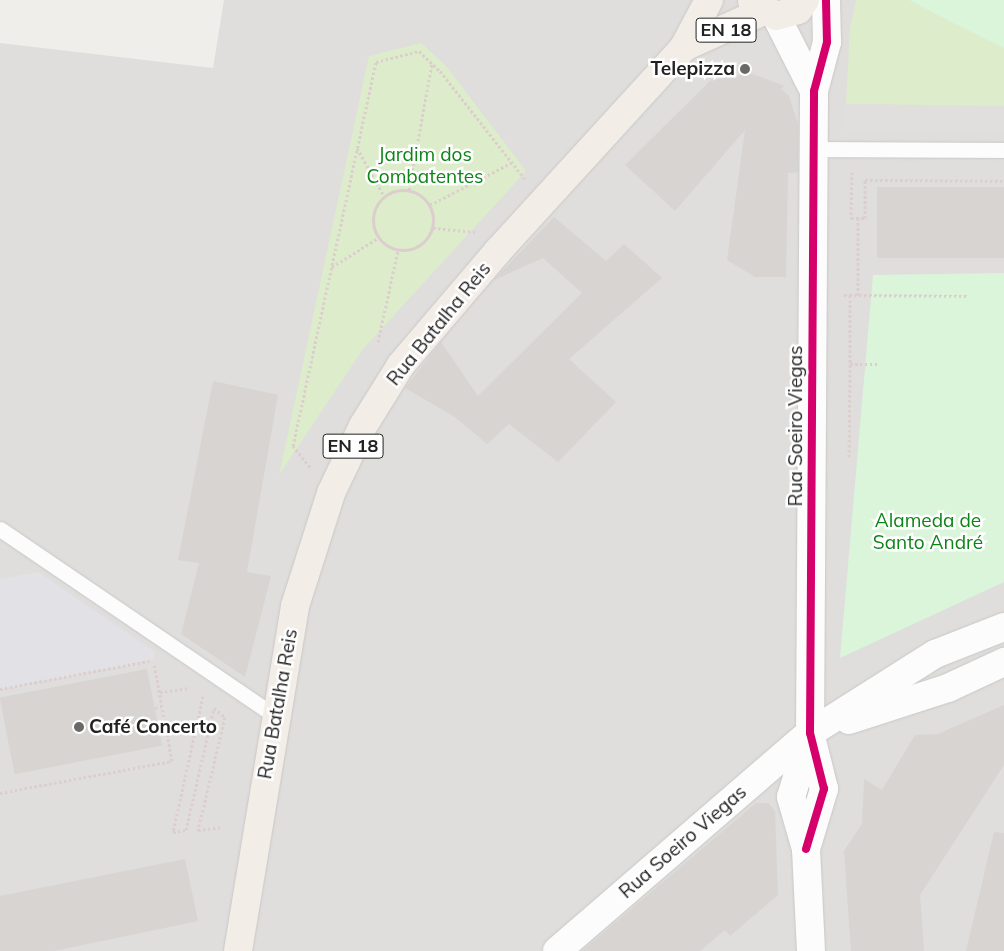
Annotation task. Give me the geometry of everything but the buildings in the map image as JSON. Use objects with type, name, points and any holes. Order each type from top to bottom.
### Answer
[{"type":"main road","name":"Rua Batalha Reis","points":[[238,951],[275,716],[295,606],[331,493],[363,426],[401,365],[498,251],[684,47],[709,0]]},
{"type":"main road","name":"EN 18","points":[[764,9],[798,10],[805,0]]},
{"type":"main road","name":"Rua Batalha Reis","points":[[684,47],[764,9]]},
{"type":"street","name":"Rua Soeiro Viegas","points":[[811,951],[806,849],[791,797],[810,733],[814,91],[827,42],[826,0]]},
{"type":"street","name":"Rua Soeiro Viegas","points":[[764,9],[814,91]]},
{"type":"street","points":[[810,733],[935,654],[1004,627]]},
{"type":"street","points":[[810,733],[948,688],[1004,662]]},
{"type":"street","name":"Rua Soeiro Viegas","points":[[557,951],[810,733]]},
{"type":"lane","points":[[814,149],[1004,150]]},
{"type":"lane","points":[[0,529],[275,716]]},
{"type":"path","points":[[331,493],[293,446],[376,62],[419,51],[432,64],[544,201]]},
{"type":"path","points":[[409,190],[432,64]]},
{"type":"path","points":[[357,148],[384,196]]},
{"type":"path","points":[[852,149],[851,218],[865,218],[865,180],[1004,181]]},
{"type":"path","points":[[430,205],[511,163]]},
{"type":"path","points":[[409,190],[430,205],[433,228],[414,249],[398,250],[378,238],[375,208],[384,196],[392,192],[409,190]]},
{"type":"path","points":[[858,218],[858,295]]},
{"type":"path","points":[[433,228],[480,233],[498,251]]},
{"type":"path","points":[[331,268],[378,238]]},
{"type":"path","points":[[398,250],[378,344],[401,365]]},
{"type":"path","points":[[844,295],[968,296]]},
{"type":"path","points":[[849,457],[850,295]]},
{"type":"path","points":[[850,364],[879,364]]},
{"type":"path","points":[[0,689],[153,660],[172,761],[0,793]]},
{"type":"path","points":[[160,692],[194,688]]},
{"type":"path","points":[[204,692],[173,832],[186,830],[214,708],[225,717],[198,830],[221,827]]},
{"type":"path","points":[[155,708],[162,706]]},
{"type":"shaded area","points":[[224,0],[1004,0],[1004,951],[0,951],[0,43],[213,68]]},
{"type":"shaded area","points":[[846,104],[1004,107],[1003,135],[846,132]]},
{"type":"shaded area","points":[[38,572],[155,652],[153,660],[0,689],[0,579]]},
{"type":"green space","points":[[856,0],[909,0],[947,20],[1004,0],[1004,106],[846,104],[850,28]]},
{"type":"green space","points":[[909,0],[1004,0],[1004,48],[947,20]]},
{"type":"green space","name":"Jardim dos Combatentes","points":[[421,43],[446,66],[526,171],[363,349],[279,475],[369,56]]},
{"type":"green space","name":"Alameda de Santo André","points":[[1004,273],[1004,582],[840,658],[873,275]]},
{"type":"cycle path","points":[[806,849],[824,789],[810,733],[814,91],[827,42],[826,0]]},
{"type":"place","name":"Telepizza","points":[[745,69]]},
{"type":"place","name":"Café Concerto","points":[[79,727]]}]
